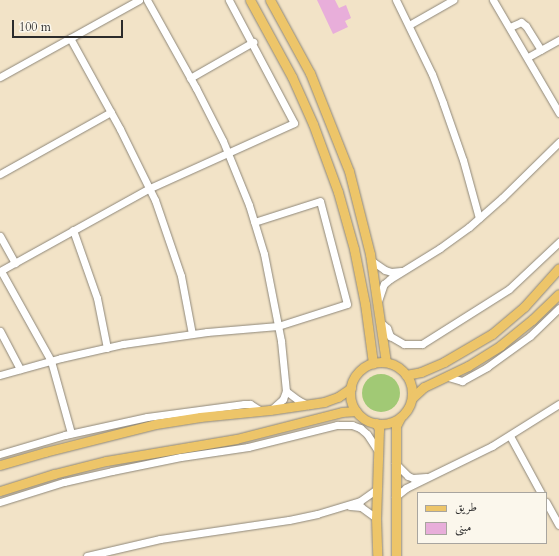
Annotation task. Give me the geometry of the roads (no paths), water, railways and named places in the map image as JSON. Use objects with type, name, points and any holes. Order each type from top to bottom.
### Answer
[{"type":"main road","points":[[250,0],[294,82],[313,124],[338,192],[354,249],[365,304],[373,363]]},
{"type":"main road","points":[[270,0],[310,73],[330,122],[357,198],[372,261],[386,362]]},
{"type":"main road","points":[[406,375],[421,372],[444,362],[492,334],[524,307],[559,268]]},
{"type":"main road","points":[[412,398],[424,387],[448,377],[501,345],[532,320],[559,294]]},
{"type":"main road","points":[[396,556],[396,426],[400,418],[408,409],[412,398],[412,386],[406,375],[398,366],[386,362],[373,363],[358,372],[351,388],[351,400],[356,411],[365,419],[376,423],[388,423],[400,418]]},
{"type":"main road","points":[[0,465],[59,448],[156,424],[200,417],[309,405],[338,397],[351,388]]},
{"type":"main road","points":[[0,491],[54,474],[106,461],[242,438],[342,412],[356,411]]},
{"type":"main road","points":[[376,423],[379,429],[376,518],[377,556]]},
{"type":"street","points":[[0,77],[139,0]]},
{"type":"street","points":[[147,0],[190,78],[228,153],[254,222],[264,254],[278,326],[286,391],[283,399],[270,410]]},
{"type":"street","points":[[72,433],[51,361],[0,271],[150,188],[294,123],[253,42],[229,0]]},
{"type":"street","points":[[396,0],[432,74],[463,160],[479,218]]},
{"type":"street","points":[[409,25],[453,0]]},
{"type":"street","points":[[493,0],[528,57],[559,113]]},
{"type":"street","points":[[510,27],[521,22],[526,26],[541,50]]},
{"type":"street","points":[[70,38],[111,112],[150,188],[167,232],[181,276],[192,334]]},
{"type":"street","points":[[528,57],[559,40]]},
{"type":"street","points":[[190,78],[253,42]]},
{"type":"street","points":[[0,174],[111,112]]},
{"type":"street","points":[[378,301],[384,284],[440,248],[479,218],[559,142]]},
{"type":"street","points":[[0,375],[107,348],[192,334],[278,326],[347,304],[320,201],[254,222]]},
{"type":"street","points":[[74,230],[97,298],[107,348]]},
{"type":"street","points":[[0,236],[14,263]]},
{"type":"street","points":[[381,323],[387,328],[390,336],[404,344],[422,344],[509,290],[559,242]]},
{"type":"street","points":[[372,261],[391,272],[405,270]]},
{"type":"street","points":[[448,377],[462,381],[487,367],[530,336],[559,308]]},
{"type":"street","points":[[0,331],[20,369]]},
{"type":"street","points":[[286,391],[292,397],[309,405]]},
{"type":"street","points":[[0,454],[72,433],[147,417],[250,404],[260,411]]},
{"type":"street","points":[[395,497],[413,484],[432,476],[510,436],[559,404]]},
{"type":"street","points":[[0,502],[64,482],[120,469],[181,457],[248,447],[336,425],[352,425],[360,428],[367,434],[378,452]]},
{"type":"street","points":[[510,436],[540,492]]},
{"type":"street","points":[[395,463],[408,476],[413,484]]},
{"type":"street","points":[[408,476],[422,478],[432,476]]},
{"type":"street","points":[[87,556],[160,539],[289,520],[348,506],[367,498],[377,489]]},
{"type":"street","points":[[547,504],[559,525]]},
{"type":"street","points":[[348,506],[361,507],[376,518]]}]
